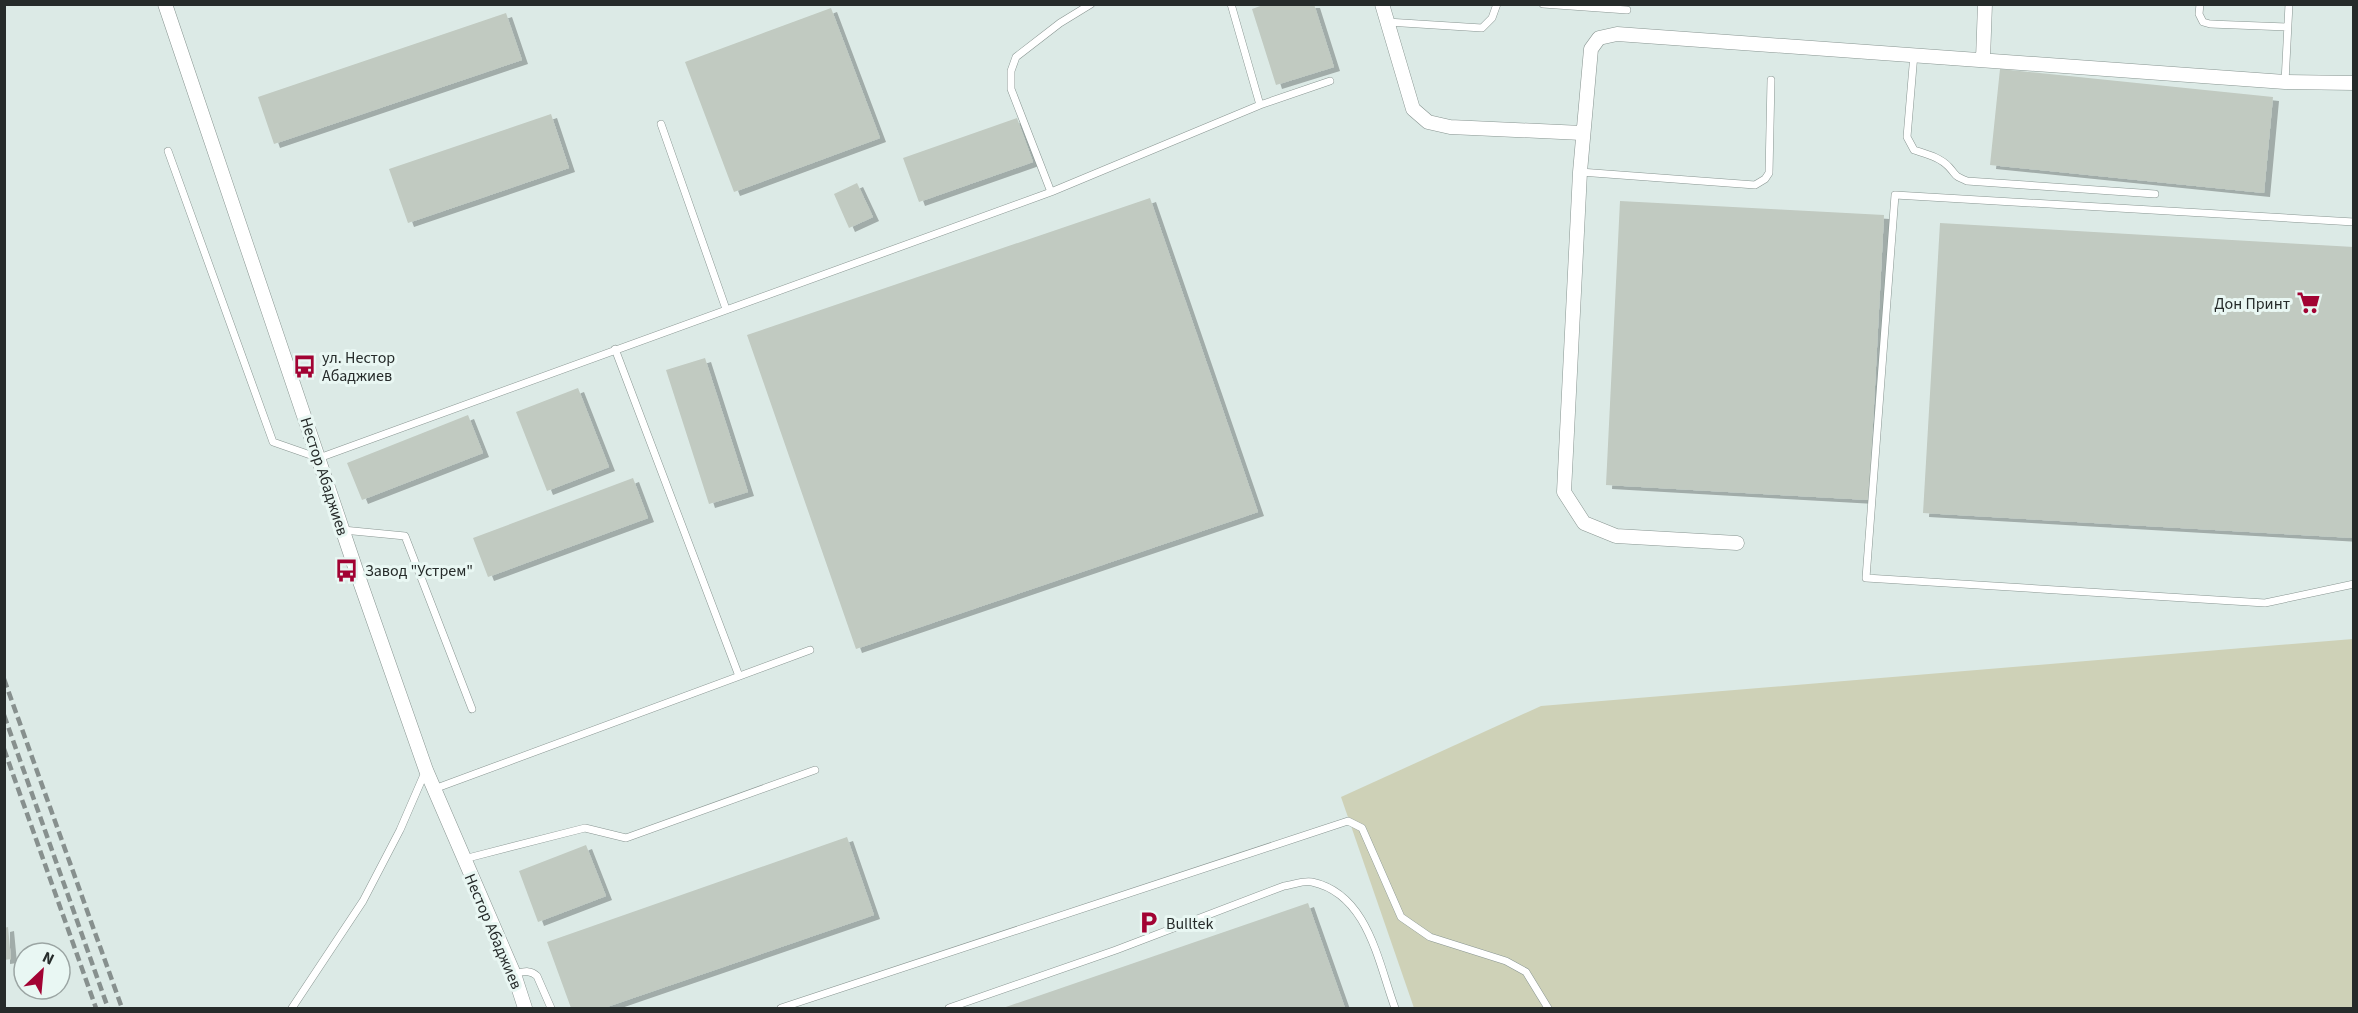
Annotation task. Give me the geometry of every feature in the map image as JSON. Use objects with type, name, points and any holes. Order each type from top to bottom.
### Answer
[{"type":"street","name":"Нестор Абаджиев","points":[[165,4],[426,771],[514,974],[525,1008]]},
{"type":"street","points":[[1382,4],[1413,109],[1428,122],[1450,127],[1582,133]]},
{"type":"street","points":[[1983,59],[1985,4]]},
{"type":"street","points":[[1737,543],[1616,536],[1584,523],[1564,492],[1582,133],[1591,49],[1599,38],[1617,34],[2285,82],[2354,83]]},
{"type":"lane","points":[[1051,192],[1011,89],[1011,71],[1016,57],[1059,23],[1091,4]]},
{"type":"lane","points":[[1231,4],[1260,105]]},
{"type":"lane","points":[[1387,22],[1482,28],[1492,18],[1497,4]]},
{"type":"lane","points":[[1543,4],[1627,10]]},
{"type":"lane","points":[[2200,4],[2199,14],[2203,21],[2210,24],[2287,27]]},
{"type":"lane","points":[[2285,82],[2289,4]]},
{"type":"lane","points":[[1914,54],[1907,137],[1914,150],[1934,156],[1949,167],[1954,176],[1967,181],[2155,194]]},
{"type":"lane","points":[[1580,172],[1755,185],[1766,179],[1769,173],[1771,80]]},
{"type":"lane","points":[[168,151],[273,442],[319,458],[1051,192],[1260,105],[1330,81]]},
{"type":"lane","points":[[661,124],[726,309]]},
{"type":"lane","points":[[2354,222],[1895,195],[1866,578],[2265,603],[2354,584]]},
{"type":"lane","points":[[615,349],[739,676]]},
{"type":"lane","points":[[343,530],[405,536],[472,709]]},
{"type":"lane","points":[[434,789],[810,650]]},
{"type":"lane","points":[[464,859],[585,828],[626,838],[815,770]]},
{"type":"lane","points":[[292,1008],[363,901],[400,830],[426,771]]},
{"type":"lane","points":[[781,1008],[1348,821],[1362,828],[1401,917],[1430,937],[1506,961],[1526,972],[1548,1008]]},
{"type":"lane","points":[[949,1008],[1116,950],[1284,886],[1310,881],[1341,893],[1364,920],[1395,1008]]},
{"type":"lane","points":[[514,974],[529,971],[534,973],[551,1008]]},
{"type":"green space","points":[[2353,639],[2353,1008],[1414,1008],[1341,797],[1541,706]]},
{"type":"building","points":[[1266,4],[1314,4],[1334,67],[1276,85],[1252,9]]},
{"type":"building","points":[[831,8],[880,138],[734,192],[685,62]]},
{"type":"building","points":[[506,13],[522,60],[274,144],[258,97]]},
{"type":"building","points":[[2000,69],[2273,97],[2264,193],[1990,165]]},
{"type":"building","points":[[551,114],[569,168],[408,223],[389,169]]},
{"type":"building","points":[[1017,118],[1033,162],[919,202],[903,158]]},
{"type":"building","points":[[857,183],[873,217],[849,228],[834,194]]},
{"type":"building","points":[[1150,198],[1258,512],[856,649],[747,335]]},
{"type":"building","points":[[1620,201],[1884,215],[1869,500],[1606,485]]},
{"type":"building","points":[[1940,223],[2354,247],[2354,538],[1923,513]]},
{"type":"building","points":[[705,358],[748,492],[709,504],[666,370]]},
{"type":"building","points":[[578,388],[609,467],[547,491],[516,412]]},
{"type":"building","points":[[468,415],[483,453],[362,500],[347,463]]},
{"type":"building","points":[[633,478],[648,518],[488,577],[473,538]]},
{"type":"building","points":[[847,837],[874,915],[604,1008],[571,1008],[547,942]]},
{"type":"building","points":[[586,845],[606,896],[538,922],[519,871]]},
{"type":"building","points":[[1308,903],[1345,1008],[1003,1008]]},
{"type":"building","points":[[8,927],[11,959],[4,960],[4,928]]},
{"type":"railway","points":[[4,679],[122,1008]]},
{"type":"railway","points":[[4,715],[108,1008]]},
{"type":"railway","points":[[4,749],[96,1008]]},
{"type":"place","name":"Дон Принт","points":[[2308,303]]},
{"type":"place","name":"ул. Нестор Абаджиев","points":[[304,366]]},
{"type":"place","name":"Завод \"Устрем\"","points":[[347,570]]},
{"type":"place","name":"Bulltek","points":[[1148,923]]}]
